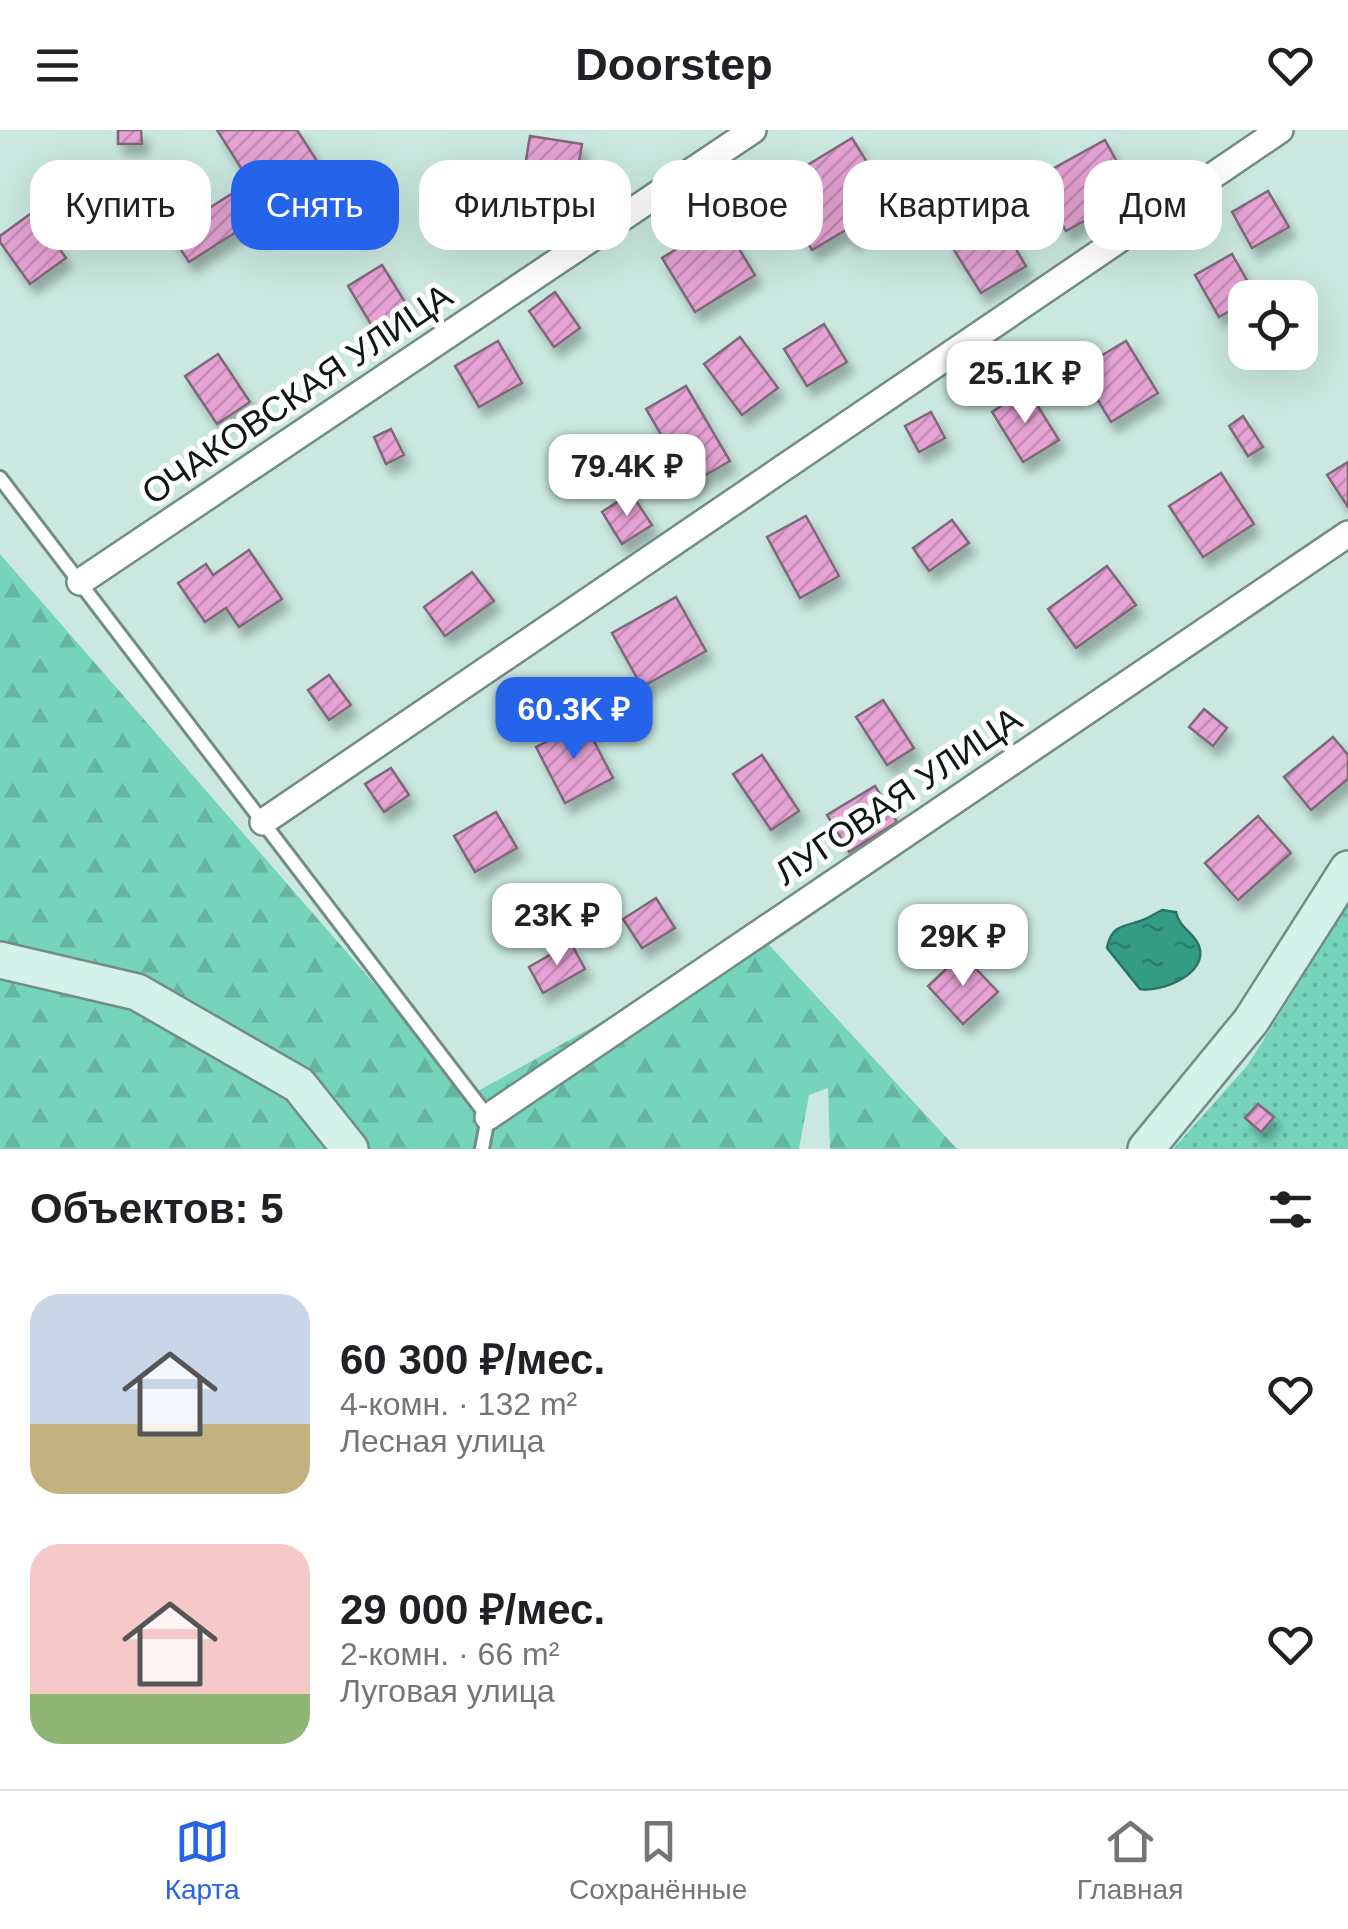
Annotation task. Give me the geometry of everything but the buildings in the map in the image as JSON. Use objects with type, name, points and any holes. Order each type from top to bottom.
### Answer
[{"type":"main road","points":[[1146,1149],[1251,1021],[1348,869]]},
{"type":"main road","points":[[0,960],[137,992],[300,1085],[350,1149]]},
{"type":"street","name":"ОЧАКОВСКАЯ УЛИЦА","points":[[80,582],[753,130]]},
{"type":"street","points":[[263,822],[1280,130]]},
{"type":"street","name":"ЛУГОВАЯ УЛИЦА","points":[[488,1117],[1348,534]]},
{"type":"lane","points":[[0,478],[488,1117],[482,1149]]},
{"type":"green space","points":[[0,554],[471,1095],[759,934],[957,1149],[830,1149],[828,1088],[809,1095],[799,1149],[0,1149]]},
{"type":"green space","points":[[1348,905],[1348,1149],[1173,1149],[1247,1066]]},
{"type":"water","points":[[1162,910],[1176,912],[1197,941],[1200,956],[1197,965],[1181,980],[1159,988],[1140,989],[1107,948],[1117,929]]}]
